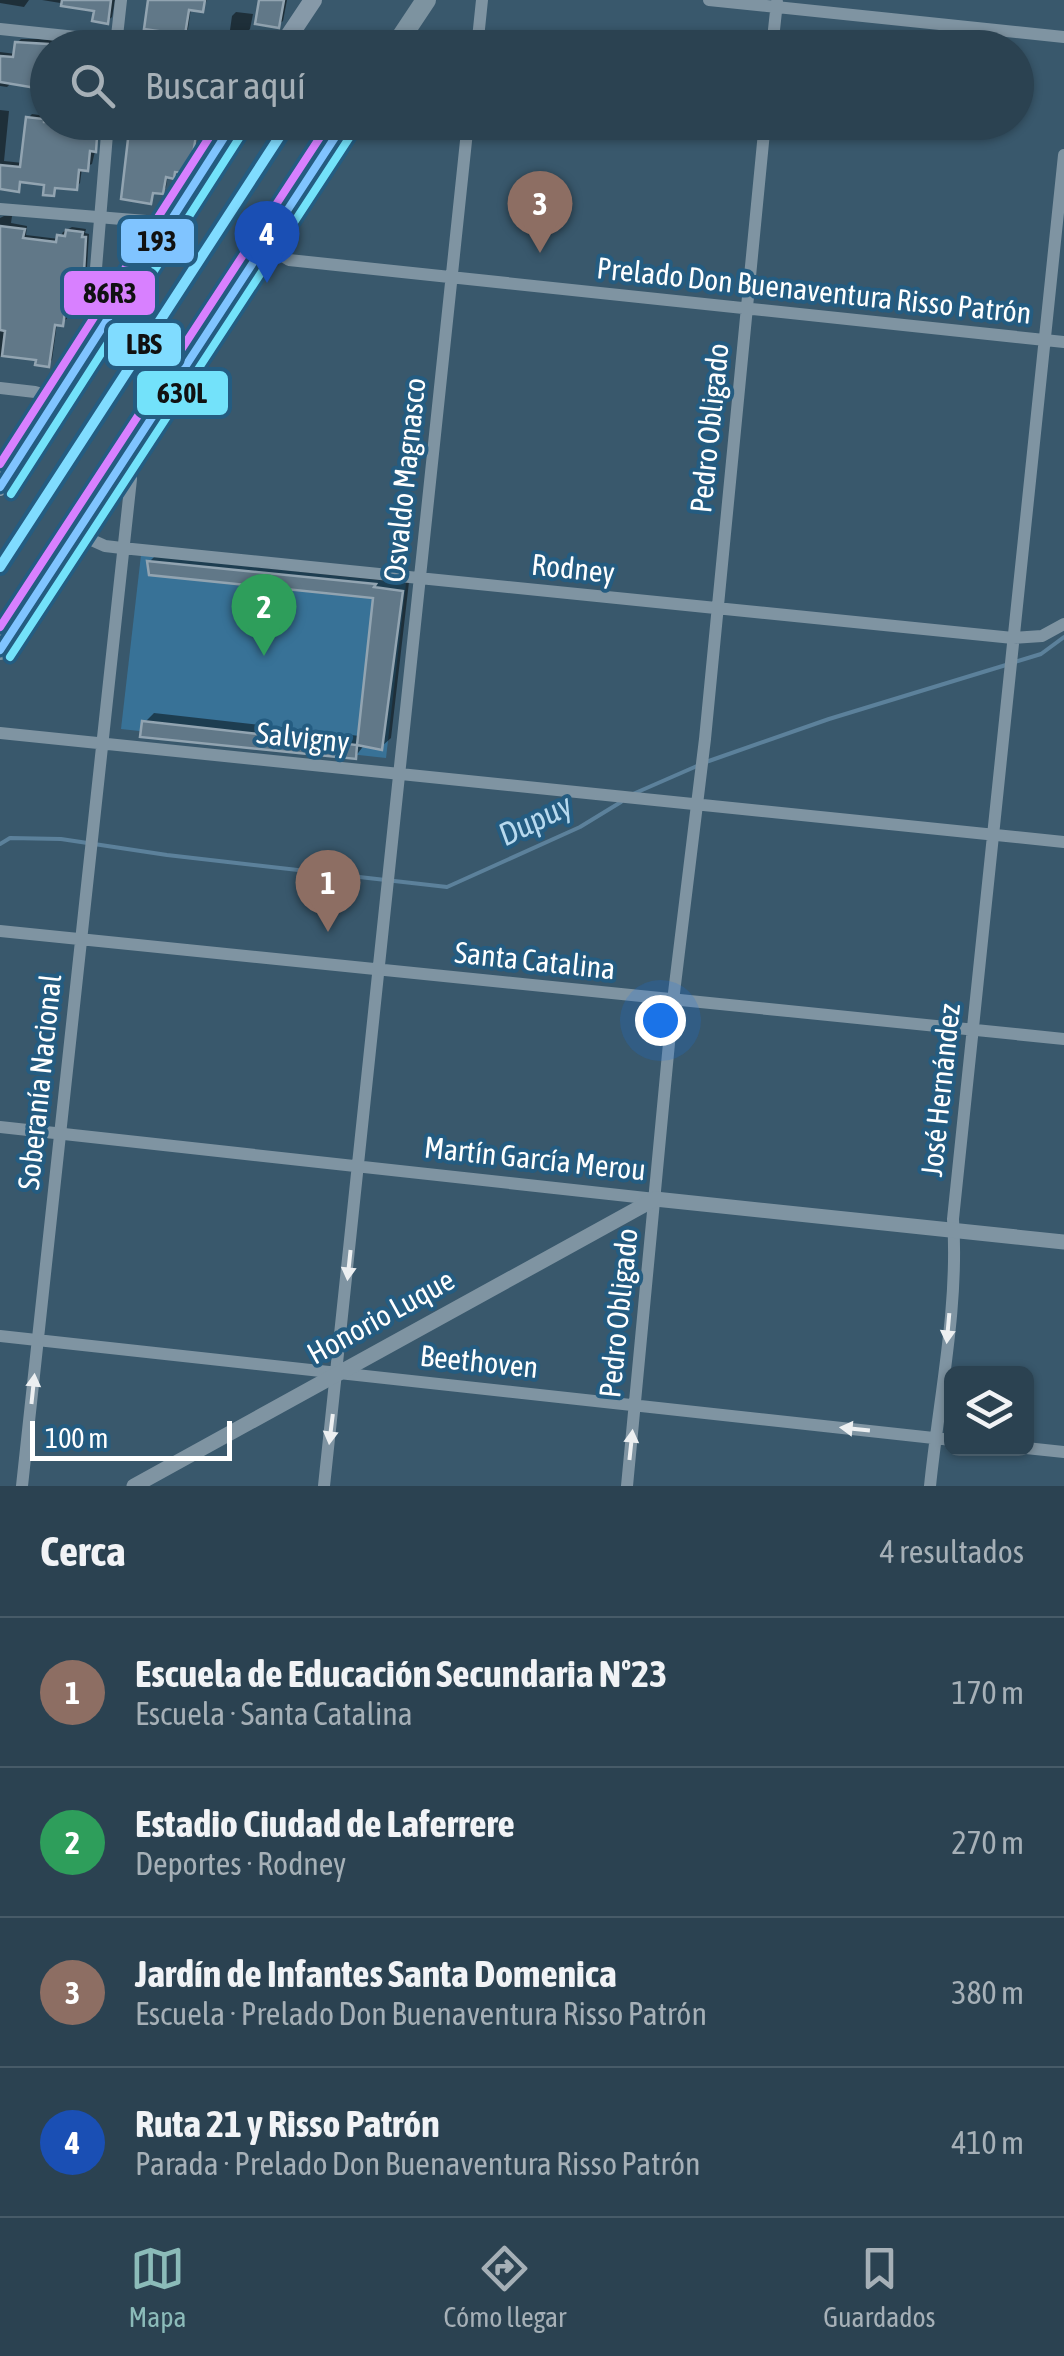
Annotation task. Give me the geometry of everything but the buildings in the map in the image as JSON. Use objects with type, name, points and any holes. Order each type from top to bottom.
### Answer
[{"type":"main road","points":[[293,30],[313,0]]},
{"type":"main road","points":[[406,30],[426,0]]},
{"type":"main road","points":[[0,487],[223,140]]},
{"type":"main road","points":[[0,650],[333,140]]},
{"type":"street","points":[[118,30],[122,0]]},
{"type":"street","points":[[478,30],[482,0]]},
{"type":"street","points":[[710,0],[1003,30]]},
{"type":"street","points":[[774,30],[777,4]]},
{"type":"street","points":[[0,29],[30,33]]},
{"type":"street","points":[[1034,34],[1064,37]]},
{"type":"street","points":[[99,337],[92,317],[106,140]]},
{"type":"street","name":"Osvaldo Magnasco","points":[[380,970],[466,140]]},
{"type":"street","name":"Pedro Obligado","points":[[627,1486],[673,1001],[705,739],[763,140]]},
{"type":"street","points":[[1013,638],[1064,155]]},
{"type":"street","points":[[0,209],[146,220],[168,227]]},
{"type":"street","name":"Prelado Don Buenaventura Risso Patrón","points":[[265,244],[289,260],[1064,342]]},
{"type":"street","points":[[0,388],[58,399]]},
{"type":"street","points":[[104,744],[131,479],[128,455]]},
{"type":"street","name":"Rodney","points":[[76,533],[105,546],[122,548],[1013,638],[1042,636],[1064,624]]},
{"type":"street","name":"José Hernández","points":[[930,1486],[1013,638]]},
{"type":"street","name":"Salvigny","points":[[0,733],[696,804]]},
{"type":"street","name":"Soberanía Nacional","points":[[22,1486],[104,744]]},
{"type":"street","points":[[696,804],[1064,842]]},
{"type":"street","name":"Santa Catalina","points":[[0,931],[1064,1039]]},
{"type":"street","points":[[324,1486],[380,970]]},
{"type":"street","name":"Martín García Merou","points":[[0,1127],[1064,1242]]},
{"type":"street","name":"Honorio Luque","points":[[134,1486],[655,1199]]},
{"type":"street","name":"Beethoven","points":[[0,1336],[944,1439]]},
{"type":"street","points":[[1034,1449],[1064,1452]]},
{"type":"shaded area","points":[[141,555],[406,583],[386,758],[121,729]]},
{"type":"waterway","name":"Dupuy","points":[[1015,662],[1041,654],[1064,637]]},
{"type":"waterway","name":"Dupuy","points":[[706,762],[829,719],[1006,665]]},
{"type":"waterway","name":"Dupuy","points":[[633,794],[697,766]]},
{"type":"waterway","name":"Dupuy","points":[[0,844],[10,838],[61,839],[447,887],[580,827],[621,802]]},
{"type":"transit line","name":"86R3","points":[[0,464],[207,140]]},
{"type":"transit line","name":"193","points":[[0,487],[222,140]]},
{"type":"transit line","name":"630L","points":[[11,494],[238,140]]},
{"type":"transit line","name":"LBS","points":[[0,567],[277,140]]},
{"type":"transit line","name":"86R3","points":[[0,627],[318,140]]},
{"type":"transit line","name":"193","points":[[0,650],[333,140]]},
{"type":"transit line","name":"630L","points":[[10,657],[348,140]]},
{"type":"place","name":"Jardín de Infantes Santa Domenica","points":[[540,253]]},
{"type":"place","name":"Ruta 21 y Risso Patrón","points":[[267,283]]},
{"type":"place","name":"Estadio Ciudad de Laferrere","points":[[264,656]]},
{"type":"place","name":"Escuela de Educación Secundaria Nº23","points":[[328,932]]}]
